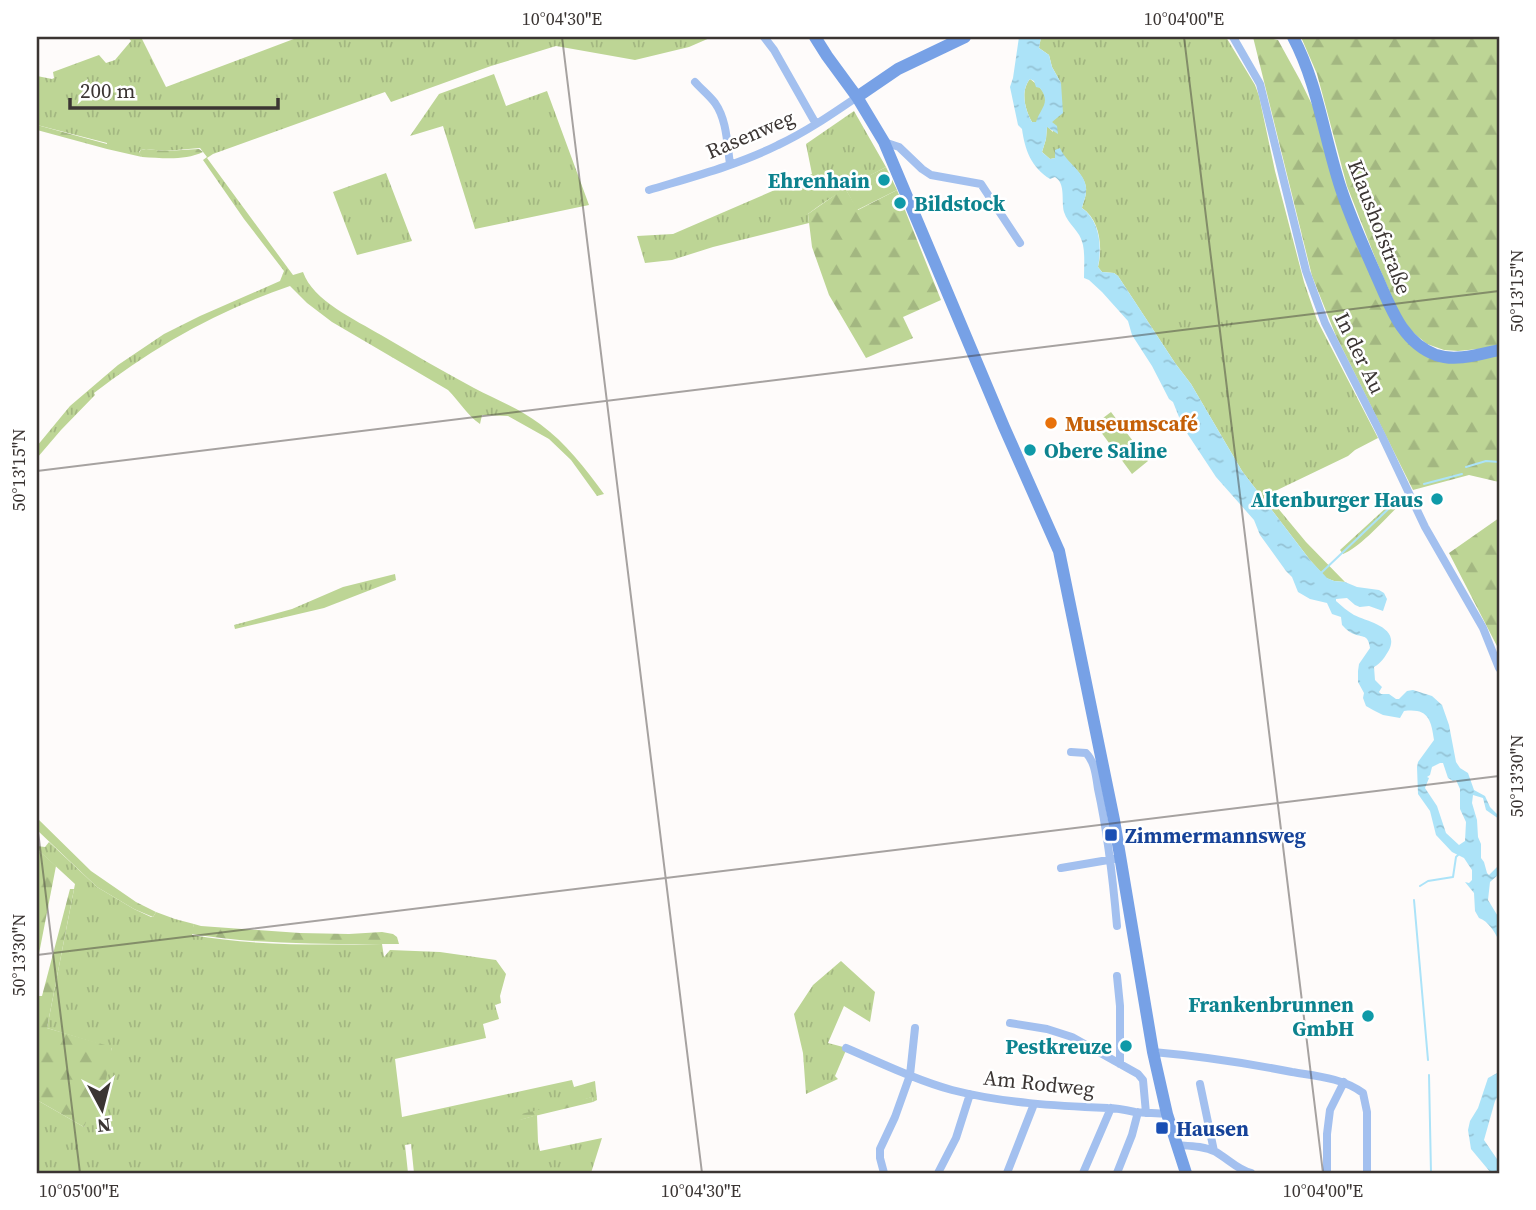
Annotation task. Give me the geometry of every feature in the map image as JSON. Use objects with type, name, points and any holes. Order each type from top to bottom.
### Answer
[{"type":"main road","points":[[815,37],[857,97],[884,142],[1059,551],[1102,757],[1116,859],[1153,1052],[1167,1114],[1186,1173]]},
{"type":"main road","points":[[857,97],[898,69],[965,37]]},
{"type":"main road","name":"Klaushofstraße","points":[[1293,37],[1310,77],[1341,188],[1375,274],[1405,334],[1423,349],[1443,357],[1458,358],[1499,350]]},
{"type":"street","points":[[764,37],[816,124]]},
{"type":"street","name":"In der Au","points":[[1233,37],[1260,85],[1306,271],[1325,323],[1425,527],[1483,628],[1499,668]]},
{"type":"street","points":[[695,82],[720,110],[730,164]]},
{"type":"street","name":"Rasenweg","points":[[649,190],[775,147],[857,97]]},
{"type":"street","points":[[884,142],[899,147],[931,175],[981,184],[1020,243]]},
{"type":"street","points":[[1071,752],[1086,752],[1093,761],[1116,859],[1117,926]]},
{"type":"street","points":[[1061,868],[1116,859]]},
{"type":"street","points":[[1117,976],[1121,1064]]},
{"type":"street","points":[[1010,1023],[1072,1037],[1138,1074],[1143,1080],[1142,1112],[1117,1173]]},
{"type":"street","points":[[884,1173],[880,1149],[910,1074],[915,1028]]},
{"type":"street","name":"Am Rodweg","points":[[846,1048],[950,1089],[970,1094],[1034,1104],[1167,1114]]},
{"type":"street","points":[[1153,1052],[1196,1056],[1344,1082],[1363,1093],[1367,1112],[1367,1173]]},
{"type":"street","points":[[1327,1173],[1330,1110],[1344,1082]]},
{"type":"street","points":[[1200,1084],[1214,1151]]},
{"type":"street","points":[[938,1173],[956,1138],[970,1094]]},
{"type":"street","points":[[1007,1173],[1034,1104]]},
{"type":"street","points":[[1083,1173],[1111,1108]]},
{"type":"street","points":[[1177,1145],[1214,1151],[1244,1172],[1251,1173]]},
{"type":"green space","points":[[128,37],[141,37],[166,87],[299,37],[712,37],[689,47],[635,60],[556,46],[391,102],[385,92],[207,158],[293,275],[303,272],[316,292],[336,309],[540,424],[567,448],[604,494],[597,496],[571,460],[549,439],[508,416],[482,415],[480,424],[448,390],[332,322],[290,286],[212,318],[163,345],[116,376],[94,393],[37,458],[37,446],[70,406],[118,365],[164,334],[280,281],[284,271],[203,160],[207,157],[200,148],[165,151],[146,149],[139,152],[142,157],[107,149],[107,143],[37,125],[37,76],[52,79],[53,72],[99,55],[106,63],[115,60],[131,41]]},
{"type":"green space","points":[[1041,37],[1226,37],[1255,85],[1304,282],[1317,320],[1378,438],[1348,456],[1267,495],[1306,542],[1345,582],[1326,578],[1310,560],[1242,471],[1191,384],[1118,276],[1102,272],[1098,267],[1099,234],[1093,219],[1082,208],[1086,191],[1084,180],[1070,163],[1055,151],[1056,158],[1050,159],[1042,152],[1047,126],[1053,132],[1052,122],[1061,83],[1049,55],[1039,48]]},
{"type":"green space","points":[[1253,37],[1278,40],[1300,80],[1320,121],[1356,233],[1422,352],[1499,356],[1499,482],[1469,475],[1413,490],[1336,336],[1312,276]]},
{"type":"green space","points":[[1301,37],[1499,37],[1499,347],[1444,350],[1427,344],[1410,330],[1395,304],[1347,186],[1317,74]]},
{"type":"green space","points":[[494,74],[506,106],[547,91],[589,205],[475,229],[443,126],[410,136],[439,94]]},
{"type":"green space","points":[[1030,79],[1039,87],[1046,101],[1037,122],[1032,122],[1025,100],[1025,89]]},
{"type":"green space","points":[[854,111],[886,167],[817,207],[808,214],[809,223],[672,260],[645,263],[637,236],[673,234],[812,174],[806,144]]},
{"type":"green space","points":[[37,125],[107,144],[108,147],[107,149],[37,130]]},
{"type":"green space","points":[[146,149],[199,149],[203,152],[181,158],[142,157],[139,153]]},
{"type":"green space","points":[[886,167],[897,190],[857,210],[845,188]]},
{"type":"green space","points":[[386,173],[412,241],[357,255],[333,192]]},
{"type":"green space","points":[[845,188],[858,210],[897,190],[941,300],[903,317],[913,338],[866,358],[829,295],[812,247],[808,214]]},
{"type":"green space","points":[[1111,412],[1148,461],[1132,474],[1095,424]]},
{"type":"green space","points":[[1400,495],[1405,499],[1366,538],[1343,554],[1340,550]]},
{"type":"green space","points":[[1499,518],[1499,650],[1449,553]]},
{"type":"green space","points":[[395,574],[396,580],[324,608],[235,629],[234,625],[292,609],[343,587]]},
{"type":"green space","points":[[37,818],[91,871],[136,902],[156,912],[153,917],[97,887],[37,830]]},
{"type":"green space","points":[[49,842],[97,887],[151,917],[156,912],[194,924],[192,935],[263,943],[382,944],[384,957],[390,950],[440,952],[496,960],[506,974],[500,996],[501,1003],[495,1005],[499,1019],[483,1024],[486,1038],[395,1059],[402,1117],[572,1080],[574,1087],[595,1081],[597,1100],[593,1102],[592,1097],[519,1120],[537,1115],[540,1151],[602,1138],[591,1173],[414,1173],[411,1144],[405,1145],[408,1173],[37,1173],[37,1100],[84,1127],[112,1048],[47,1028],[75,884],[37,849],[37,846],[45,847]]},
{"type":"green space","points":[[37,849],[56,866],[37,964]]},
{"type":"green space","points":[[70,889],[74,889],[47,1028],[112,1047],[106,1080],[84,1127],[37,1100],[37,996],[42,996]]},
{"type":"green space","points":[[194,924],[300,933],[382,932],[393,934],[399,944],[243,940],[191,934]]},
{"type":"green space","points":[[841,961],[875,992],[870,1022],[844,1006],[828,1043],[847,1048],[835,1076],[838,1079],[806,1094],[803,1053],[794,1014],[813,985]]},
{"type":"green space","points":[[592,1097],[593,1102],[518,1120],[517,1115]]},
{"type":"water","points":[[1019,37],[1041,37],[1039,48],[1049,55],[1061,83],[1063,113],[1052,122],[1057,126],[1058,134],[1047,127],[1042,152],[1050,159],[1055,158],[1055,150],[1060,148],[1084,179],[1086,191],[1082,208],[1096,227],[1100,251],[1098,267],[1102,272],[1118,276],[1191,384],[1242,471],[1310,560],[1327,578],[1384,593],[1387,599],[1383,611],[1369,606],[1360,607],[1347,598],[1336,601],[1354,615],[1381,626],[1390,636],[1389,650],[1383,660],[1374,667],[1375,680],[1382,687],[1379,692],[1399,699],[1407,691],[1413,690],[1432,696],[1442,705],[1456,762],[1468,773],[1474,790],[1485,796],[1490,807],[1499,816],[1499,819],[1486,810],[1483,798],[1473,795],[1481,858],[1489,875],[1499,865],[1499,874],[1490,882],[1488,900],[1499,918],[1499,941],[1491,927],[1479,918],[1475,911],[1474,893],[1465,882],[1472,880],[1472,870],[1464,858],[1452,852],[1436,835],[1430,811],[1418,794],[1418,762],[1434,740],[1430,721],[1418,711],[1404,711],[1400,718],[1383,715],[1366,706],[1364,693],[1358,682],[1358,671],[1359,664],[1370,648],[1368,640],[1347,630],[1342,625],[1341,617],[1332,614],[1327,603],[1310,599],[1298,592],[1292,577],[1260,535],[1254,520],[1216,477],[1183,427],[1173,402],[1132,335],[1128,321],[1102,292],[1084,278],[1083,245],[1064,212],[1061,184],[1055,177],[1050,179],[1043,174],[1027,151],[1010,87]],"holes":[[[1030,79],[1040,88],[1045,98],[1036,122],[1032,122],[1025,100],[1025,89]],[[1443,763],[1448,778],[1456,780],[1460,789],[1460,809],[1466,822],[1465,841],[1459,845],[1446,833],[1437,806],[1425,788],[1432,767]]]},
{"type":"water","points":[[1499,1072],[1499,1094],[1484,1140],[1499,1162],[1499,1173],[1491,1173],[1471,1149],[1468,1130],[1488,1078]]},
{"type":"waterway","points":[[691,38],[695,37]]},
{"type":"waterway","points":[[1466,467],[1486,461],[1499,462]]},
{"type":"waterway","points":[[1424,484],[1462,474]]},
{"type":"waterway","points":[[1321,573],[1401,497]]},
{"type":"waterway","points":[[1420,886],[1428,881],[1453,877],[1456,857],[1460,853]]},
{"type":"waterway","points":[[1414,900],[1428,1060]]},
{"type":"waterway","points":[[1429,1075],[1431,1173]]},
{"type":"place","name":"Ehrenhain","points":[[884,180]]},
{"type":"place","name":"Bildstock","points":[[900,203]]},
{"type":"place","name":"Museumscafé","points":[[1051,423]]},
{"type":"place","name":"Obere Saline","points":[[1030,450]]},
{"type":"place","name":"Altenburger Haus","points":[[1437,499]]},
{"type":"place","name":"Zimmermannsweg","points":[[1111,835]]},
{"type":"place","name":"Frankenbrunnen GmbH","points":[[1368,1016]]},
{"type":"place","name":"Pestkreuze","points":[[1126,1046]]},
{"type":"place","name":"Hausen","points":[[1162,1128]]}]
